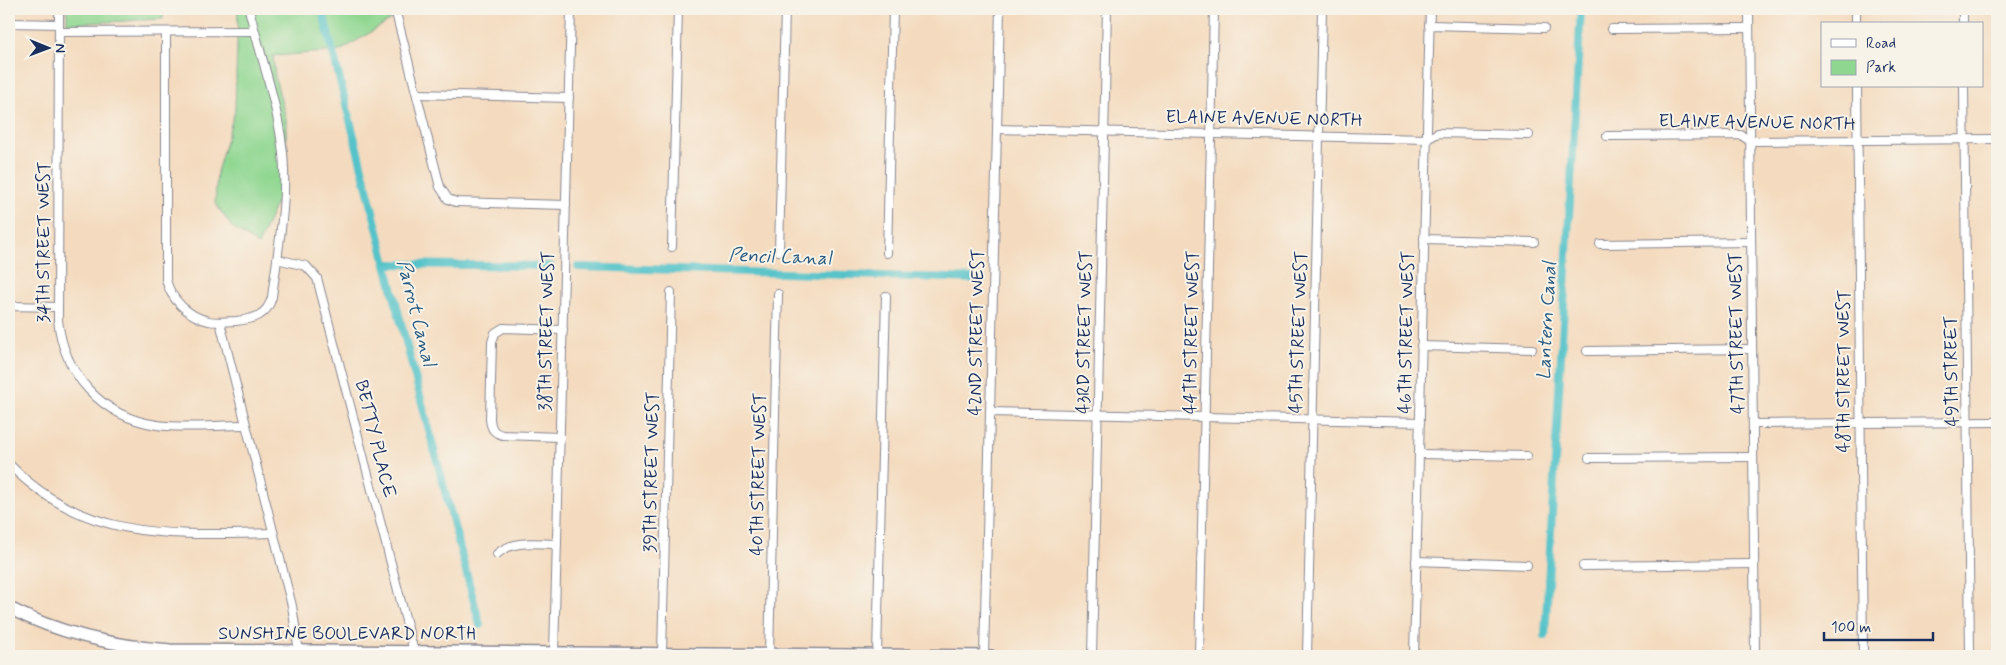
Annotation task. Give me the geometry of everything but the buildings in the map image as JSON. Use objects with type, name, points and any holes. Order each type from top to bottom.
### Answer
[{"type":"street","name":"34TH STREET WEST","points":[[59,9],[58,307],[61,340],[75,372],[90,392],[111,409],[128,418],[158,425],[245,425]]},
{"type":"street","points":[[166,32],[166,279],[171,294],[187,311],[202,319],[220,322],[255,318],[263,314],[270,305],[272,297],[283,196],[282,146],[273,102],[249,9]]},
{"type":"street","points":[[395,9],[440,187],[448,199],[456,202],[566,205]]},
{"type":"street","name":"38TH STREET WEST","points":[[554,653],[570,9]]},
{"type":"street","points":[[672,247],[678,9]]},
{"type":"street","points":[[779,251],[785,9]]},
{"type":"street","points":[[887,253],[893,9]]},
{"type":"street","name":"42ND STREET WEST","points":[[984,656],[1000,9]]},
{"type":"street","name":"43RD STREET WEST","points":[[1092,656],[1107,9]]},
{"type":"street","name":"44TH STREET WEST","points":[[1199,656],[1214,9]]},
{"type":"street","name":"45TH STREET WEST","points":[[1307,656],[1322,9]]},
{"type":"street","name":"46TH STREET WEST","points":[[1414,656],[1430,9]]},
{"type":"street","name":"47TH STREET WEST","points":[[1749,9],[1755,656]]},
{"type":"street","points":[[1856,9],[1856,22]]},
{"type":"street","points":[[1963,9],[1963,22]]},
{"type":"street","points":[[9,23],[59,28],[166,32],[254,31]]},
{"type":"street","points":[[1429,25],[1544,28]]},
{"type":"street","points":[[1612,29],[1749,28]]},
{"type":"street","name":"48TH STREET WEST","points":[[1857,88],[1863,656]]},
{"type":"street","name":"49TH STREET","points":[[1964,88],[1970,656]]},
{"type":"street","points":[[417,94],[569,98]]},
{"type":"street","name":"ELAINE AVENUE NORTH","points":[[997,129],[1427,139],[1438,133],[1530,135]]},
{"type":"street","name":"ELAINE AVENUE NORTH","points":[[1607,136],[1741,135],[1750,141],[1997,139]]},
{"type":"street","points":[[1424,239],[1534,242]]},
{"type":"street","points":[[1600,244],[1751,242]]},
{"type":"street","name":"BETTY PLACE","points":[[277,259],[306,266],[317,278],[414,652]]},
{"type":"street","name":"39TH STREET WEST","points":[[662,654],[671,292]]},
{"type":"street","name":"40TH STREET WEST","points":[[770,654],[778,294]]},
{"type":"street","points":[[877,655],[886,296]]},
{"type":"street","points":[[9,306],[58,307]]},
{"type":"street","points":[[220,322],[295,622],[300,652]]},
{"type":"street","points":[[560,437],[503,435],[496,433],[490,427],[492,342],[495,333],[503,328],[563,330]]},
{"type":"street","points":[[1421,346],[1532,349]]},
{"type":"street","points":[[1587,351],[1752,349]]},
{"type":"street","points":[[990,412],[1420,422]]},
{"type":"street","points":[[1753,424],[1997,422]]},
{"type":"street","points":[[1419,454],[1527,456]]},
{"type":"street","points":[[1589,458],[1753,457]]},
{"type":"street","points":[[9,464],[55,502],[78,514],[103,523],[140,531],[164,533],[273,533]]},
{"type":"street","points":[[497,554],[512,544],[557,544]]},
{"type":"street","points":[[1416,561],[1527,564]]},
{"type":"street","points":[[1583,566],[1754,564]]},
{"type":"street","name":"SUNSHINE BOULEVARD NORTH","points":[[9,608],[32,620],[63,632],[113,644],[170,650],[991,656]]},
{"type":"green space","points":[[67,9],[164,9],[163,19],[67,24]]},
{"type":"green space","points":[[238,9],[395,9],[397,16],[340,51],[273,56],[275,77],[286,119],[286,181],[258,245],[232,227],[215,203],[217,172],[235,111]]},
{"type":"waterway","name":"Parrot Canal","points":[[322,9],[402,327],[480,625]]},
{"type":"waterway","name":"Lantern Canal","points":[[1545,636],[1581,9]]},
{"type":"waterway","name":"Pencil Canal","points":[[386,264],[550,266]]},
{"type":"waterway","name":"Pencil Canal","points":[[578,267],[982,279]]}]
